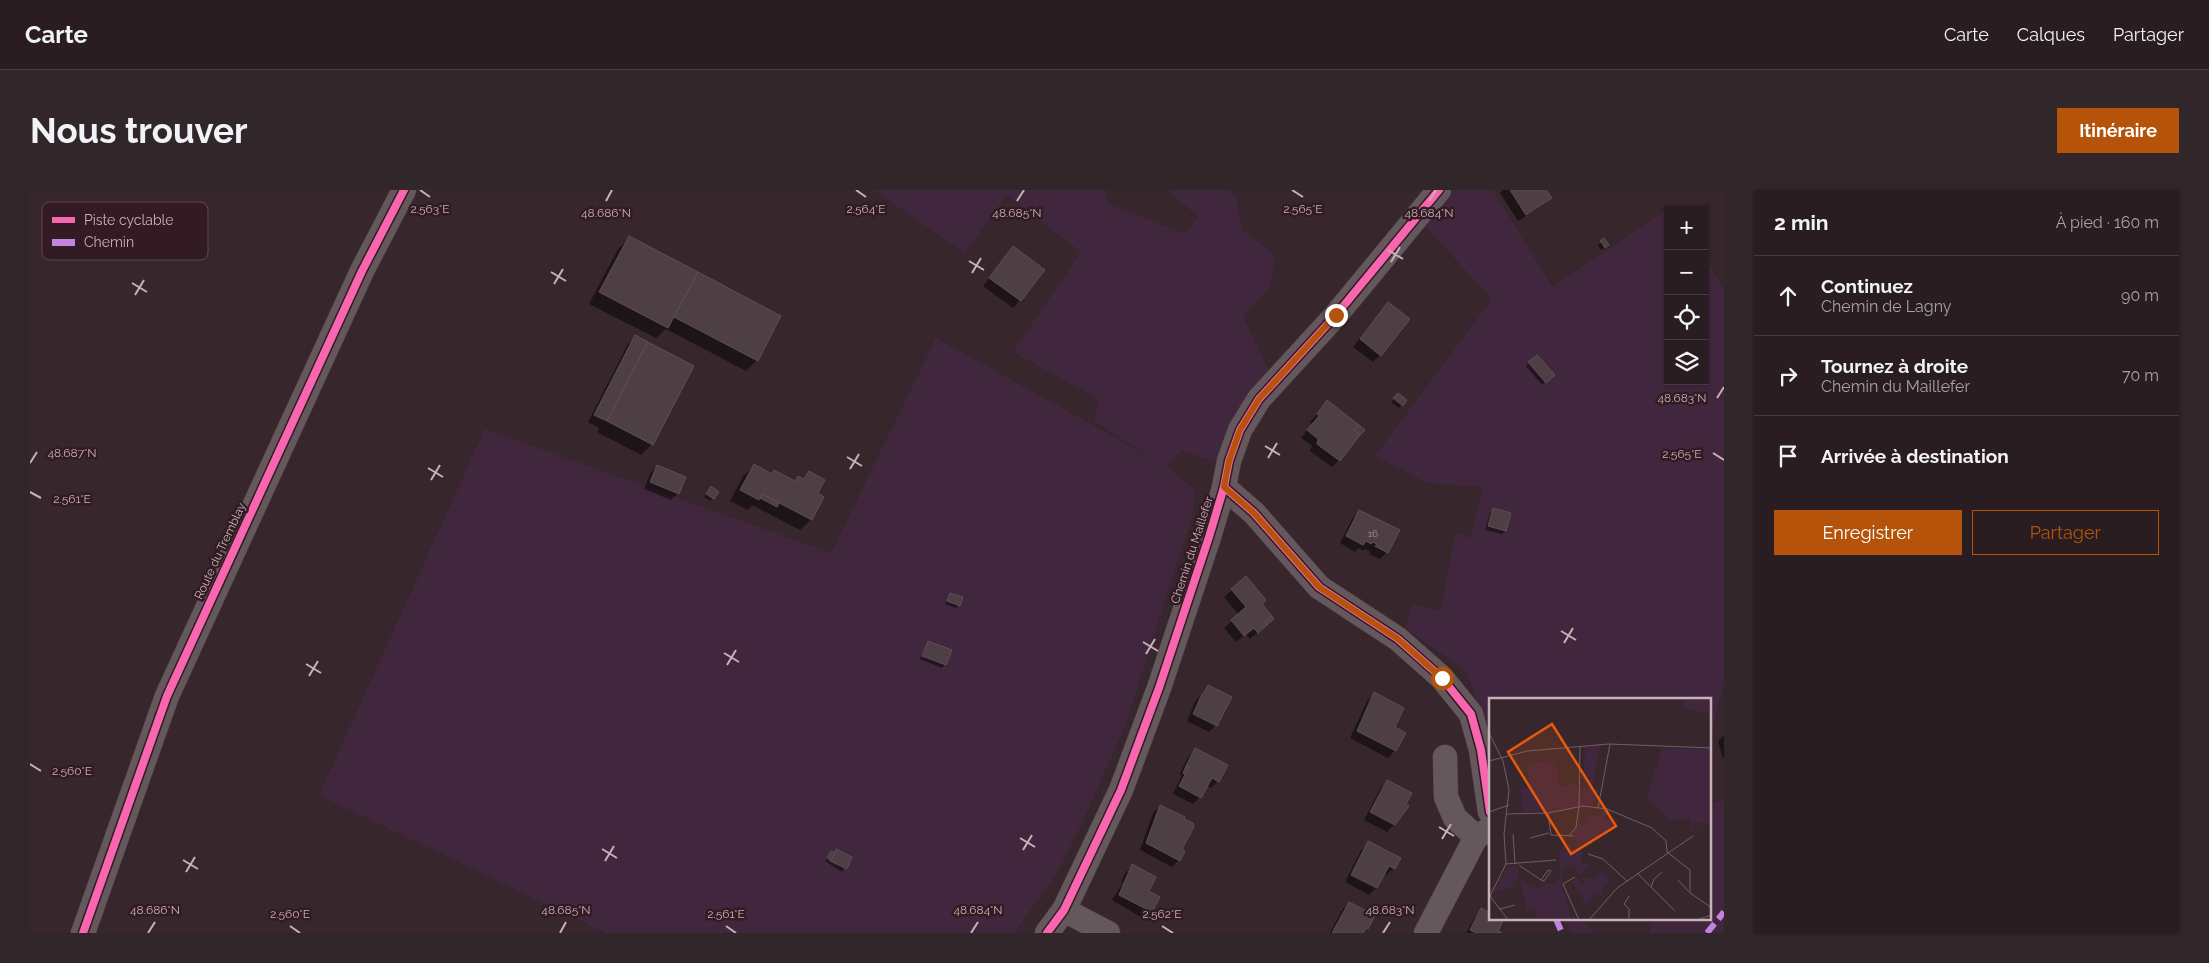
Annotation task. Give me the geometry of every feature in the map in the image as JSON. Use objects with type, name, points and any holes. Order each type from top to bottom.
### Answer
[{"type":"street","name":"Route du Tremblay","points":[[83,933],[167,696],[362,271],[404,190]]},
{"type":"street","name":"Chemin du Maillefer","points":[[1047,933],[1064,910],[1121,790],[1159,688],[1224,487],[1229,461],[1240,430],[1259,399],[1336,315],[1439,190]]},
{"type":"street","points":[[1224,487],[1254,513],[1319,587],[1398,639],[1442,678],[1471,714],[1481,750],[1489,805]]},
{"type":"street","points":[[1426,933],[1483,833],[1455,818],[1446,797],[1445,757]]},
{"type":"street","points":[[1064,910],[1108,933]]},
{"type":"shaded area","points":[[874,190],[1105,190],[1108,204],[1186,234],[1198,217],[1168,190],[1229,190],[1236,198],[1242,229],[1275,255],[1270,287],[1243,317],[1271,375],[1220,464],[1182,450],[1166,466],[1194,489],[1194,510],[1125,726],[1081,825],[1057,873],[1014,933],[606,933],[319,795],[485,429],[831,553],[936,338],[1152,458],[1094,421],[1099,399],[1013,352],[1081,252],[1007,195],[965,253]]},
{"type":"shaded area","points":[[1454,190],[1493,190],[1552,287],[1664,212],[1664,385],[1709,385],[1709,264],[1724,289],[1724,682],[1712,730],[1712,698],[1489,698],[1489,737],[1466,671],[1405,628],[1413,605],[1441,611],[1455,532],[1471,538],[1482,487],[1427,483],[1375,456],[1492,299],[1422,223]]},
{"type":"shaded area","points":[[1724,800],[1724,933],[1650,933],[1652,920],[1712,920],[1712,803]]},
{"type":"shaded area","points":[[1564,920],[1583,920],[1594,933],[1572,933]]},
{"type":"building","points":[[1510,190],[1546,190],[1552,198],[1526,215]]},
{"type":"building","points":[[629,236],[698,272],[668,328],[599,292]]},
{"type":"building","points":[[1604,238],[1609,245],[1605,248],[1600,241]]},
{"type":"building","points":[[1013,246],[1045,270],[1021,301],[989,278]]},
{"type":"building","points":[[698,272],[781,316],[758,361],[674,317]]},
{"type":"building","points":[[1388,302],[1410,319],[1381,356],[1360,339]]},
{"type":"building","points":[[635,335],[648,342],[607,421],[594,415]]},
{"type":"building","points":[[648,342],[694,366],[653,445],[607,421]]},
{"type":"building","points":[[1537,355],[1555,375],[1546,383],[1528,362]]},
{"type":"building","points":[[1398,393],[1407,400],[1403,406],[1393,398]]},
{"type":"building","points":[[1327,400],[1359,425],[1354,430],[1360,435],[1340,461],[1317,444],[1318,439],[1307,430],[1319,416],[1317,414]]},
{"type":"building","points":[[1359,425],[1365,430],[1360,435],[1354,430]]},
{"type":"building","points":[[754,464],[772,474],[774,470],[795,481],[798,476],[804,479],[809,471],[825,480],[818,493],[824,497],[812,520],[762,494],[759,500],[740,490]]},
{"type":"building","points":[[657,465],[686,477],[679,494],[650,482]]},
{"type":"building","points":[[711,486],[719,492],[714,499],[706,494]]},
{"type":"building","points":[[762,494],[779,503],[777,507],[760,498]]},
{"type":"building","points":[[1493,508],[1511,513],[1506,531],[1488,526]]},
{"type":"building","points":[[1359,510],[1400,530],[1388,553],[1375,546],[1377,544],[1373,542],[1371,544],[1366,541],[1363,545],[1346,536]]},
{"type":"building","points":[[1246,576],[1266,600],[1262,604],[1272,616],[1265,622],[1267,625],[1258,633],[1254,628],[1244,636],[1231,620],[1246,607],[1231,589]]},
{"type":"building","points":[[950,593],[963,597],[960,606],[947,601]]},
{"type":"building","points":[[1272,616],[1274,619],[1267,625],[1265,622]]},
{"type":"building","points":[[928,641],[952,650],[946,665],[922,656]]},
{"type":"building","points":[[1208,685],[1232,697],[1217,726],[1193,714]]},
{"type":"building","points":[[1374,692],[1404,708],[1395,727],[1406,733],[1396,751],[1357,731]]},
{"type":"building","points":[[1195,748],[1228,765],[1219,782],[1212,778],[1201,798],[1179,786],[1189,767],[1186,766]]},
{"type":"building","points":[[1186,766],[1189,767],[1185,774],[1183,773]]},
{"type":"building","points":[[1387,780],[1412,793],[1406,804],[1409,806],[1395,825],[1370,812]]},
{"type":"building","points":[[1160,805],[1193,823],[1194,827],[1182,849],[1185,851],[1180,861],[1146,843]]},
{"type":"building","points":[[1368,841],[1401,858],[1395,869],[1389,866],[1377,888],[1351,875]]},
{"type":"building","points":[[836,849],[852,857],[847,869],[830,861]]},
{"type":"building","points":[[831,851],[835,853],[831,860],[827,858]]},
{"type":"building","points":[[1132,864],[1156,877],[1149,891],[1160,897],[1152,912],[1119,895]]},
{"type":"building","points":[[1349,902],[1375,915],[1368,929],[1366,928],[1363,933],[1332,933]]},
{"type":"building","points":[[1481,908],[1489,912],[1489,920],[1503,920],[1498,931],[1502,933],[1476,933],[1470,930]]},
{"type":"marked path","points":[[1707,933],[1724,912]]},
{"type":"marked path","points":[[1556,920],[1562,933]]},
{"type":"cycle path","points":[[83,933],[167,696],[362,271],[404,190]]},
{"type":"cycle path","points":[[1047,933],[1064,910],[1121,790],[1159,688],[1209,537],[1224,487],[1229,461],[1240,430],[1259,399],[1336,315],[1439,190]]},
{"type":"cycle path","points":[[1224,487],[1254,513],[1319,587],[1398,639],[1442,678],[1471,714],[1481,750],[1489,805]]},
{"type":"route","points":[[1336,315],[1259,399],[1240,430],[1229,461],[1224,487],[1254,513],[1319,587],[1398,639],[1442,678]]}]
